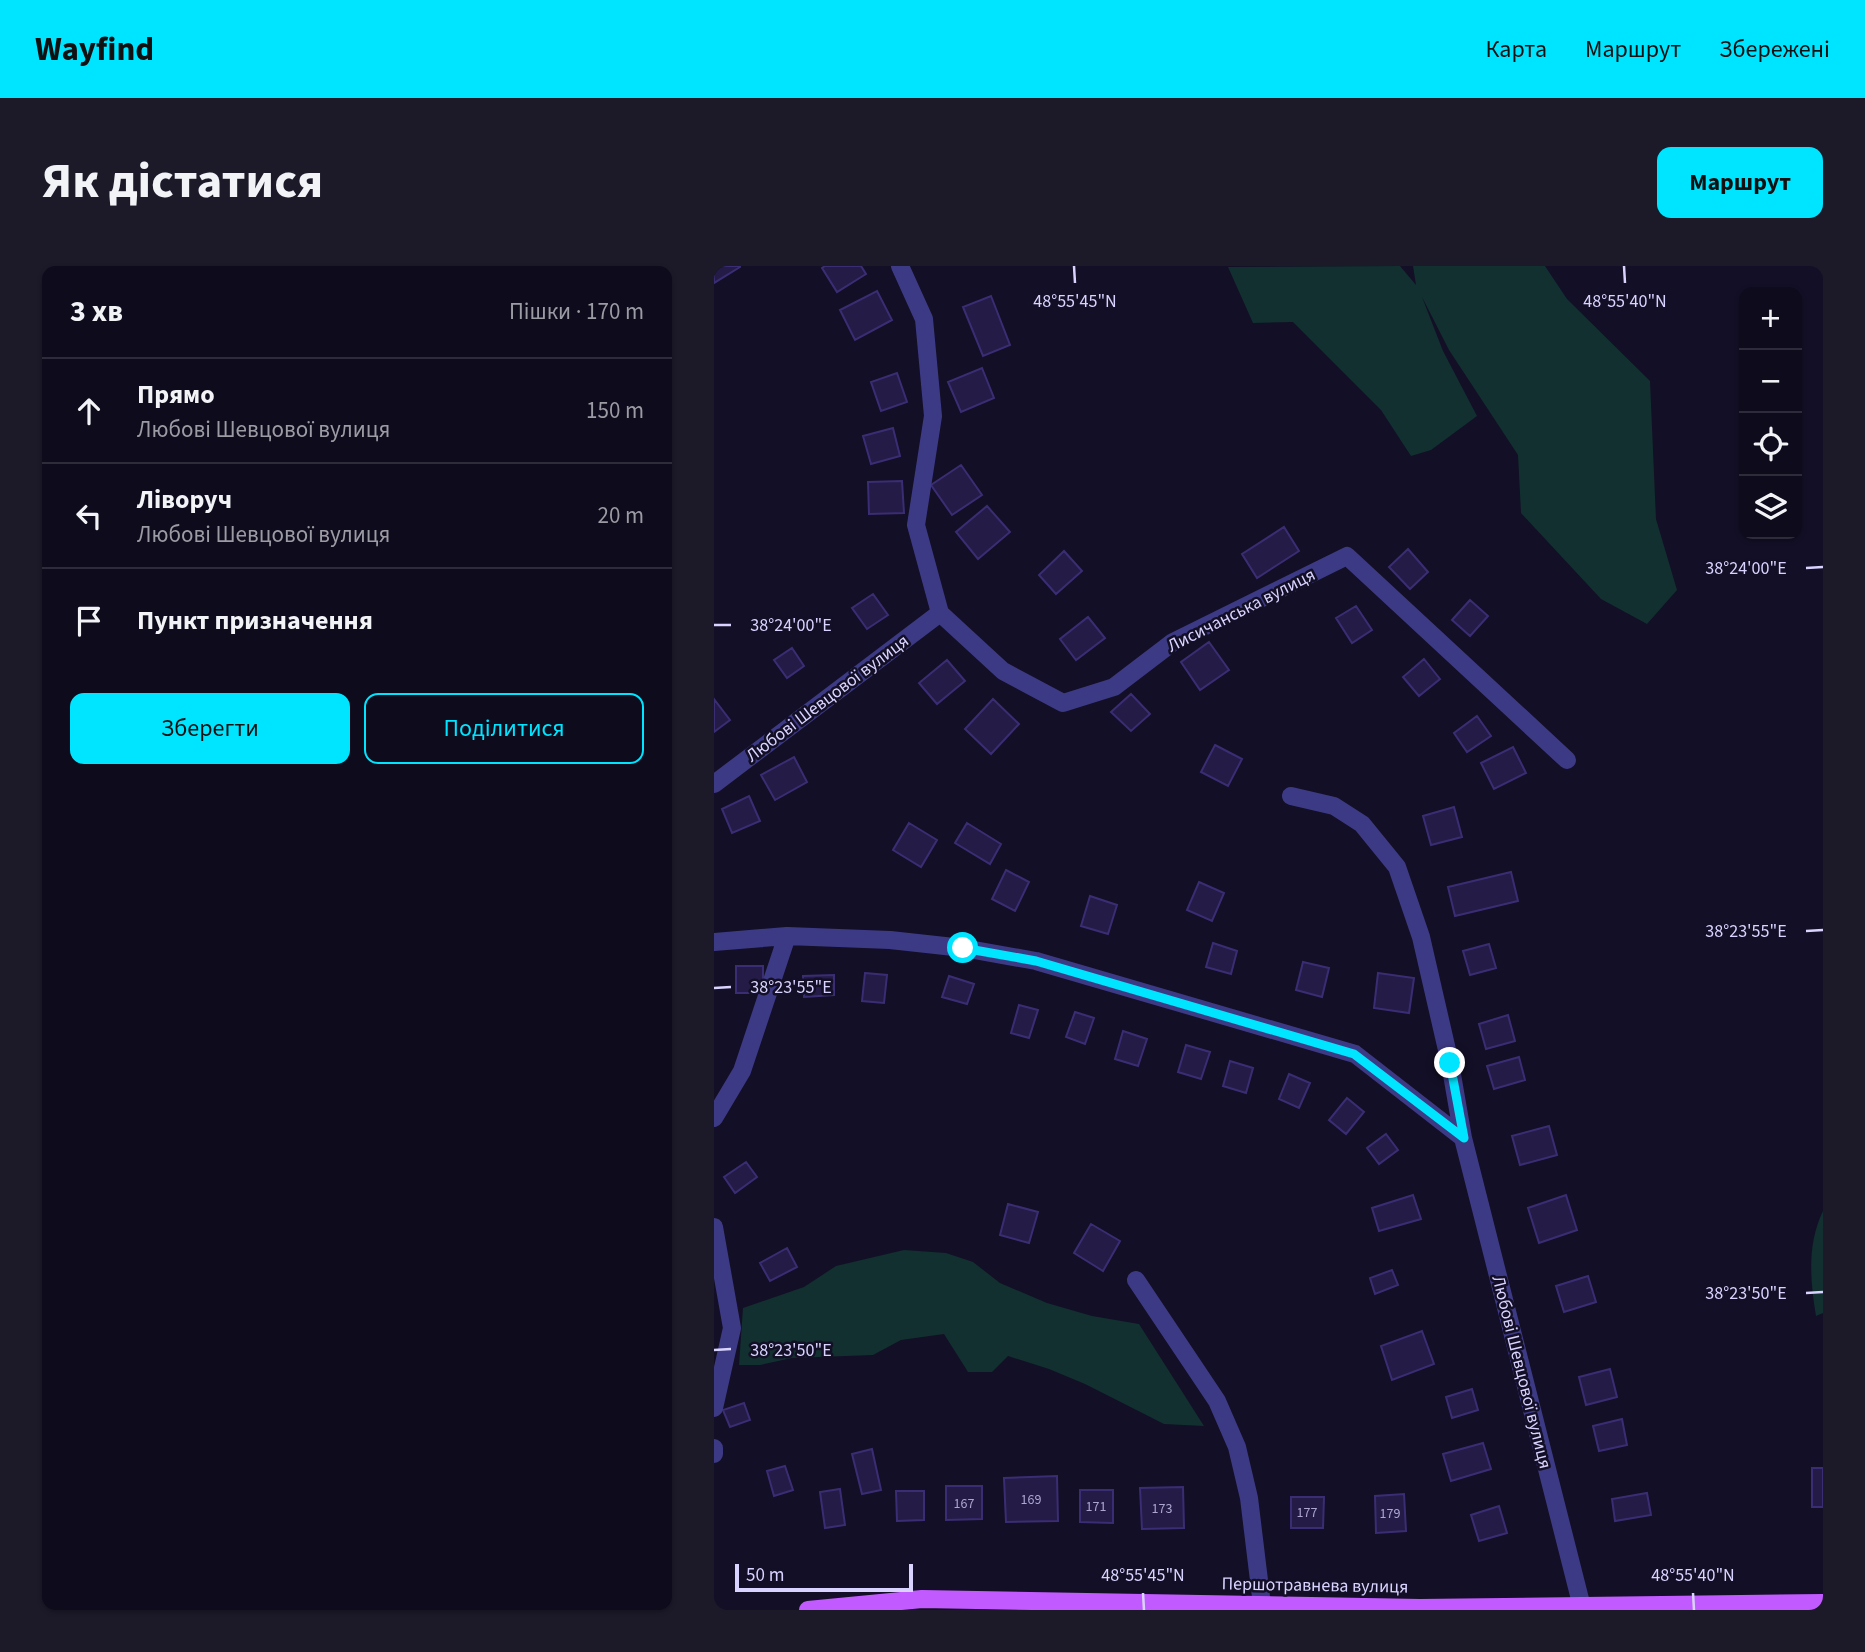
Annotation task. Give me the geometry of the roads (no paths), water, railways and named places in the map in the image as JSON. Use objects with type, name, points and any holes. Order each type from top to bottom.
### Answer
[{"type":"main road","name":"Першотравнева вулиця","points":[[808,1610],[922,1599],[1420,1609],[1815,1605]]},
{"type":"street","points":[[900,266],[924,319],[933,416],[916,525],[940,613]]},
{"type":"street","name":"Лисичанська вулиця","points":[[940,613],[1003,671],[1063,703],[1114,687],[1173,642],[1347,556],[1567,760]]},
{"type":"street","name":"Любові Шевцової вулиця","points":[[714,784],[940,613]]},
{"type":"street","name":"Любові Шевцової вулиця","points":[[1291,796],[1334,806],[1362,824],[1397,867],[1421,937],[1464,1138],[1581,1607]]},
{"type":"street","points":[[714,943],[787,936],[914,943],[963,948],[1036,961],[1354,1054],[1464,1138]]},
{"type":"street","points":[[714,1118],[743,1072],[787,936]]},
{"type":"street","points":[[714,1227],[732,1328],[714,1408]]},
{"type":"street","points":[[1136,1280],[1217,1401],[1237,1447],[1250,1498],[1262,1605]]},
{"type":"street","points":[[714,1448],[714,1454]]}]
